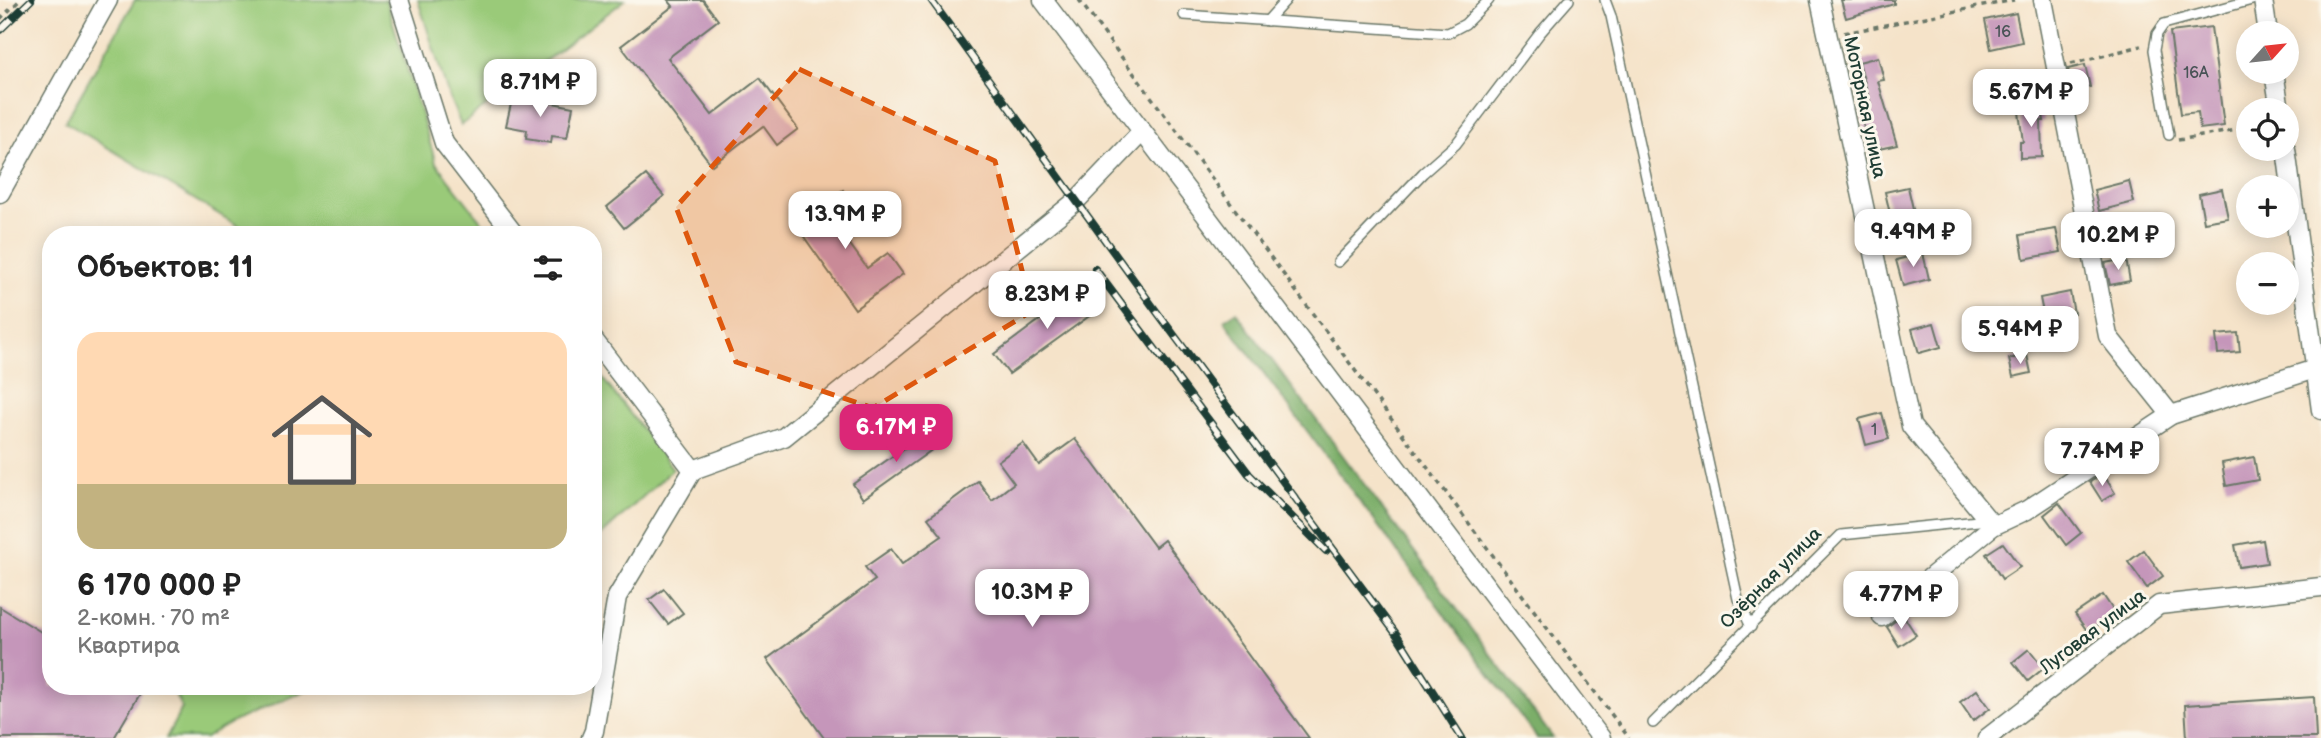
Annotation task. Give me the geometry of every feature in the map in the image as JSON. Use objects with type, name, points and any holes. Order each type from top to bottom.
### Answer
[{"type":"street","points":[[0,193],[108,0]]},
{"type":"street","points":[[399,0],[444,143],[508,226]]},
{"type":"street","points":[[1043,0],[1601,738]]},
{"type":"street","name":"Моторная улица","points":[[1820,0],[1911,426],[1990,523]]},
{"type":"street","points":[[2043,0],[2108,336],[2171,415]]},
{"type":"street","points":[[2263,0],[2266,21]]},
{"type":"street","points":[[602,687],[618,597],[692,470],[784,437],[1076,201],[1142,132]]},
{"type":"street","points":[[2288,161],[2321,410]]},
{"type":"street","points":[[602,351],[692,470]]},
{"type":"street","name":"Озёрная улица","points":[[1882,617],[1990,523],[2027,510],[2171,415],[2315,369]]},
{"type":"street","name":"Луговая улица","points":[[1987,738],[2159,605],[2321,587]]},
{"type":"street","points":[[591,738],[601,695]]},
{"type":"lane","points":[[1267,21],[1286,0]]},
{"type":"lane","points":[[1184,15],[1448,33],[1465,24],[1489,0]]},
{"type":"lane","points":[[1338,262],[1423,173],[1456,144],[1540,33],[1569,0]]},
{"type":"lane","points":[[1605,0],[1611,16],[1738,598],[1751,627]]},
{"type":"lane","points":[[2169,135],[2154,50],[2157,34],[2164,24],[2252,0]]},
{"type":"lane","name":"Озёрная улица","points":[[1653,723],[1841,535],[1990,523]]},
{"type":"path","points":[[0,19],[20,0]]},
{"type":"path","points":[[1079,0],[1629,738]]},
{"type":"path","points":[[1829,36],[2014,0]]},
{"type":"path","points":[[2056,68],[2138,49],[2157,34]]},
{"type":"path","points":[[2169,135],[2177,140],[2236,130]]},
{"type":"highlighted area","points":[[799,69],[995,161],[1032,311],[873,408],[736,362],[676,207]]},
{"type":"green space","points":[[135,0],[386,0],[436,163],[485,226],[239,226],[65,122]]},
{"type":"green space","points":[[418,0],[625,0],[461,125],[449,97]]},
{"type":"green space","points":[[1236,312],[1553,738],[1537,738],[1224,320]]},
{"type":"green space","points":[[602,378],[673,469],[602,535]]},
{"type":"green space","points":[[176,695],[294,695],[235,721],[205,738],[166,738],[182,708]]},
{"type":"building","points":[[668,0],[703,0],[718,20],[668,58],[712,115],[760,78],[798,129],[777,145],[763,126],[712,165],[621,46],[673,6]]},
{"type":"building","points":[[1841,0],[1894,0],[1894,4],[1846,18]]},
{"type":"building","points":[[2016,13],[2022,42],[1991,49],[1985,20]]},
{"type":"building","points":[[2211,27],[2224,126],[2200,129],[2198,112],[2181,114],[2170,32]]},
{"type":"building","points":[[1878,57],[1884,80],[1878,81],[1897,145],[1870,151],[1859,109],[1871,105],[1859,62]]},
{"type":"building","points":[[2085,65],[2090,87],[2072,90],[2068,69]]},
{"type":"building","points":[[513,95],[573,107],[567,138],[552,136],[551,143],[526,139],[527,130],[506,126]]},
{"type":"building","points":[[2041,101],[2044,121],[2041,121],[2042,157],[2020,158],[2020,142],[2023,142],[2018,104]]},
{"type":"building","points":[[646,175],[664,196],[624,228],[607,207]]},
{"type":"building","points":[[2129,181],[2134,202],[2099,211],[2094,190]]},
{"type":"building","points":[[1908,187],[1914,213],[1891,218],[1885,192]]},
{"type":"building","points":[[2222,189],[2228,218],[2204,222],[2199,194]]},
{"type":"building","points":[[843,190],[862,216],[841,232],[867,268],[888,253],[903,274],[855,309],[795,224]]},
{"type":"building","points":[[2056,229],[2061,252],[2024,259],[2020,235]]},
{"type":"building","points":[[1923,253],[1929,279],[1903,286],[1896,260]]},
{"type":"building","points":[[2126,259],[2130,281],[2110,285],[2105,263]]},
{"type":"building","points":[[1083,288],[1099,309],[1009,374],[994,354]]},
{"type":"building","points":[[2070,292],[2074,313],[2044,318],[2040,298]]},
{"type":"building","points":[[1934,323],[1941,347],[1919,353],[1912,329]]},
{"type":"building","points":[[2238,333],[2240,352],[2218,354],[2216,335]]},
{"type":"building","points":[[2027,355],[2031,373],[2013,377],[2009,359]]},
{"type":"building","points":[[1882,413],[1889,439],[1866,445],[1859,419]]},
{"type":"building","points":[[930,430],[940,444],[863,499],[853,484]]},
{"type":"building","points":[[1075,439],[1155,547],[1164,540],[1309,738],[824,738],[767,659],[875,580],[865,567],[891,549],[902,564],[942,536],[928,518],[978,481],[992,500],[1014,483],[998,461],[1023,443],[1039,465]]},
{"type":"building","points":[[2254,457],[2258,480],[2226,486],[2222,463]]},
{"type":"building","points":[[2103,474],[2115,493],[2102,501],[2090,482]]},
{"type":"building","points":[[2059,503],[2081,533],[2066,545],[2044,515]]},
{"type":"building","points":[[2263,540],[2267,563],[2239,567],[2235,545]]},
{"type":"building","points":[[2003,543],[2020,567],[2002,579],[1986,554]]},
{"type":"building","points":[[2144,550],[2163,576],[2147,588],[2128,562]]},
{"type":"building","points":[[664,589],[683,613],[668,624],[649,600]]},
{"type":"building","points":[[2103,595],[2115,613],[2088,632],[2075,614]]},
{"type":"building","points":[[0,607],[42,633],[42,695],[139,695],[114,738],[0,738]]},
{"type":"building","points":[[1903,615],[1916,635],[1899,646],[1887,627]]},
{"type":"building","points":[[2029,649],[2044,668],[2028,681],[2013,662]]},
{"type":"building","points":[[1977,690],[1990,708],[1973,721],[1960,702]]},
{"type":"building","points":[[2314,697],[2316,738],[2187,738],[2185,705]]},
{"type":"railway","points":[[0,30],[31,0]]},
{"type":"railway","points":[[931,0],[1154,308],[1397,635],[1462,738]]},
{"type":"railway","points":[[1095,269],[1249,474],[1326,551]]}]
